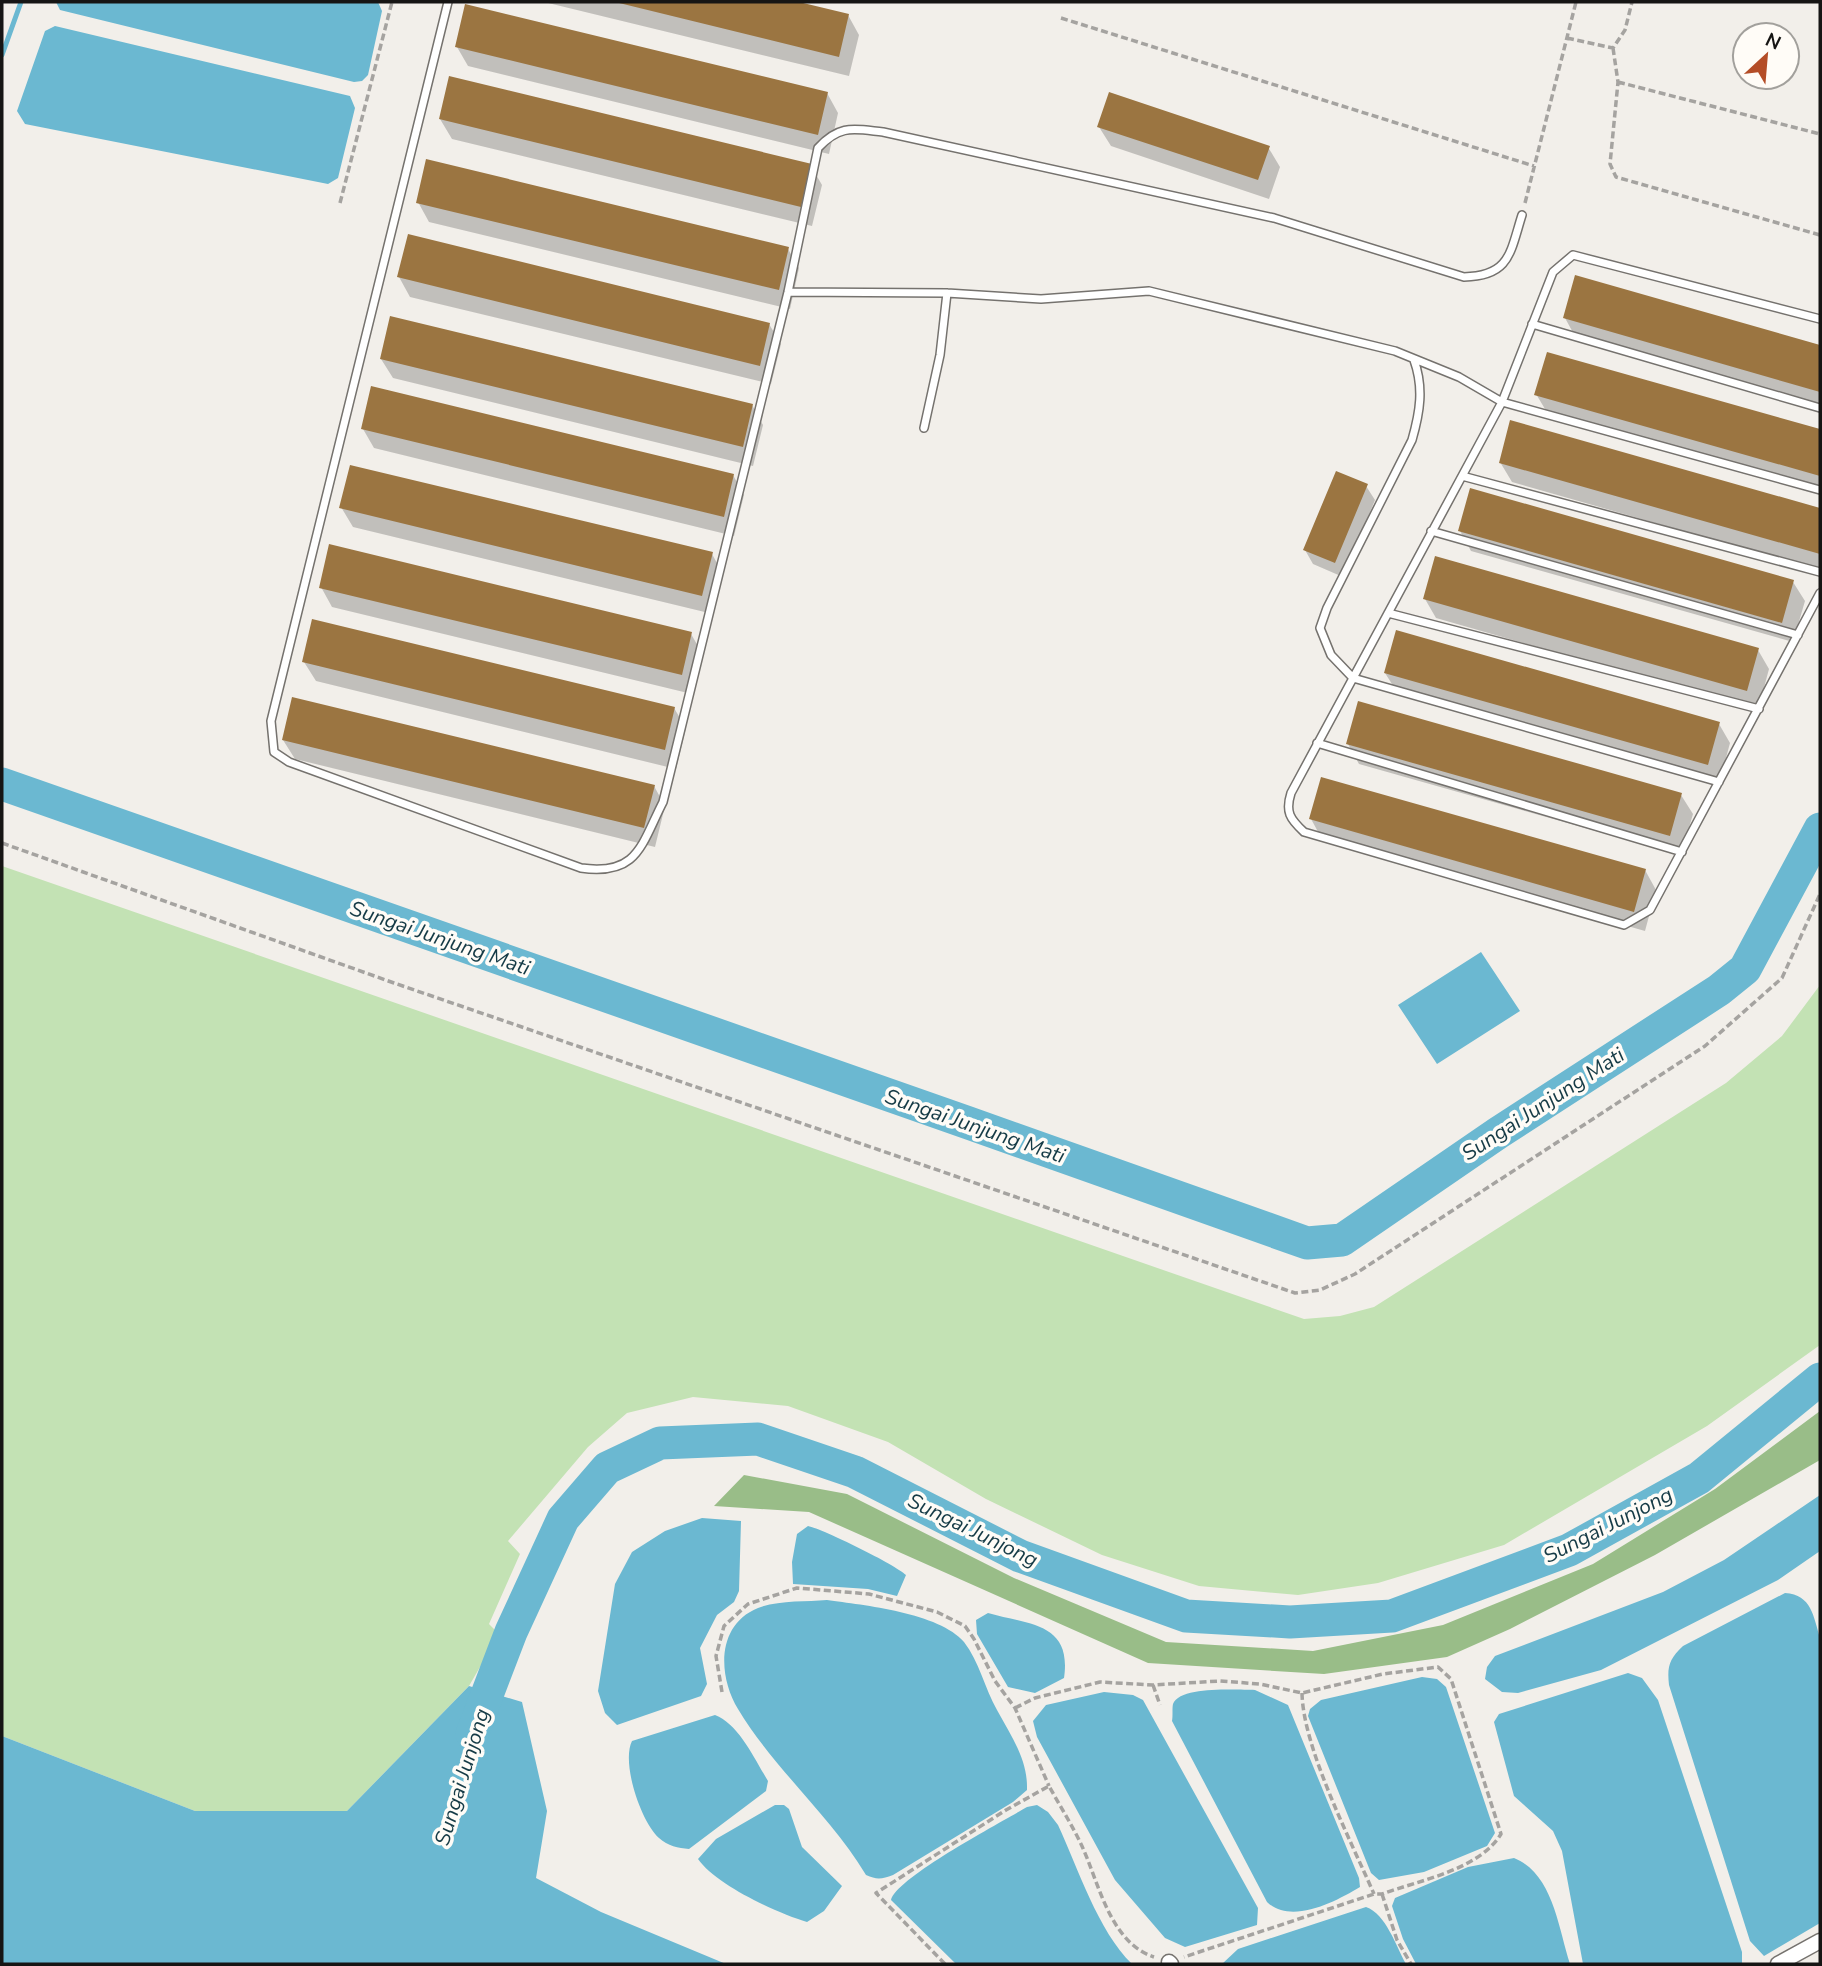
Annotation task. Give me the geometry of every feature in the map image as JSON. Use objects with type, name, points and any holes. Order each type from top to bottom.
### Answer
[{"type":"street","points":[[1778,1964],[1820,1941]]},
{"type":"lane","points":[[448,2],[271,721],[274,752],[289,762],[581,868],[605,872],[622,866],[638,852],[663,802],[788,292],[818,148],[831,134],[849,128],[960,147],[1275,218],[1464,277],[1486,277],[1500,268],[1510,254],[1522,215]]},
{"type":"lane","points":[[1820,319],[1573,255],[1553,272],[1502,402],[1317,743],[1287,807],[1291,821],[1304,832],[1624,925],[1650,910],[1820,593]]},
{"type":"lane","points":[[788,292],[947,293],[1041,299],[1149,291],[1395,351],[1460,377],[1502,402],[1820,490]]},
{"type":"lane","points":[[924,428],[940,355],[947,293]]},
{"type":"lane","points":[[1532,324],[1820,408]]},
{"type":"lane","points":[[1414,360],[1420,377],[1421,397],[1412,440],[1327,607],[1320,628],[1331,654],[1353,678],[1719,782]]},
{"type":"lane","points":[[1462,476],[1820,572]]},
{"type":"lane","points":[[1431,531],[1798,635]]},
{"type":"lane","points":[[1388,612],[1759,709]]},
{"type":"lane","points":[[1317,743],[1682,852]]},
{"type":"path","points":[[340,203],[392,2]]},
{"type":"path","points":[[1522,215],[1576,2]]},
{"type":"path","points":[[1632,2],[1625,30],[1613,48],[1618,82],[1610,164],[1616,177],[1820,235]]},
{"type":"path","points":[[1061,18],[1534,166]]},
{"type":"path","points":[[1567,38],[1613,48]]},
{"type":"path","points":[[1618,82],[1820,134]]},
{"type":"path","points":[[2,844],[420,992],[1294,1293],[1320,1290],[1355,1275],[1704,1046],[1782,978],[1820,894]]},
{"type":"path","points":[[722,1692],[716,1656],[724,1626],[748,1604],[797,1588],[869,1594],[937,1612],[965,1626],[995,1681],[1015,1708],[1049,1786],[1082,1845],[1109,1913],[1131,1941],[1148,1955],[1170,1963],[1374,1894],[1382,1894],[1467,1863],[1493,1849],[1501,1834],[1451,1679],[1438,1667],[1383,1674],[1302,1693],[1260,1684],[1220,1681],[1153,1685],[1100,1682],[1035,1699],[1015,1708]]},
{"type":"path","points":[[1153,1685],[1160,1704]]},
{"type":"path","points":[[1302,1693],[1303,1716],[1337,1808],[1374,1894]]},
{"type":"path","points":[[945,1964],[876,1893],[1006,1810],[1049,1786]]},
{"type":"path","points":[[1382,1894],[1397,1940],[1410,1964]]},
{"type":"green space","points":[[2,866],[1304,1319],[1340,1316],[1374,1307],[1726,1083],[1782,1036],[1820,985],[1820,1345],[1707,1426],[1504,1545],[1378,1583],[1298,1595],[1199,1586],[1102,1555],[986,1499],[888,1442],[788,1406],[693,1397],[627,1413],[588,1447],[508,1541],[520,1554],[489,1624],[499,1634],[469,1686],[347,1811],[195,1811],[2,1736]]},
{"type":"green space","points":[[1820,1411],[1820,1460],[1655,1555],[1510,1629],[1447,1657],[1324,1674],[1148,1663],[809,1512],[714,1506],[744,1475],[847,1494],[1014,1578],[1166,1642],[1313,1651],[1443,1625],[1593,1564],[1715,1489]]},
{"type":"water","points":[[56,2],[378,2],[382,11],[368,75],[362,81],[354,82],[60,10]]},
{"type":"water","points":[[55,26],[350,96],[355,108],[338,178],[328,184],[25,124],[17,111],[45,31]]},
{"type":"water","points":[[1481,952],[1520,1011],[1437,1064],[1398,1005]]},
{"type":"water","points":[[1820,1495],[1820,1551],[1778,1580],[1601,1670],[1518,1693],[1502,1692],[1485,1679],[1487,1667],[1495,1656],[1663,1592],[1724,1560]]},
{"type":"water","points":[[702,1518],[741,1521],[739,1591],[734,1602],[717,1615],[700,1648],[707,1684],[701,1696],[617,1725],[605,1713],[598,1691],[615,1584],[632,1552],[665,1531]]},
{"type":"water","points":[[808,1526],[859,1548],[906,1575],[897,1596],[868,1589],[793,1584],[792,1562],[797,1534]]},
{"type":"water","points":[[1785,1593],[1806,1602],[1820,1638],[1820,1923],[1764,1956],[1750,1941],[1669,1685],[1668,1673],[1672,1659],[1683,1646]]},
{"type":"water","points":[[827,1600],[920,1617],[953,1632],[964,1642],[974,1658],[1025,1768],[1027,1790],[1013,1802],[893,1875],[883,1878],[866,1875],[836,1832],[768,1752],[738,1709],[727,1682],[724,1667],[728,1639],[734,1626],[744,1616],[758,1608],[774,1604]]},
{"type":"water","points":[[988,1613],[1033,1624],[1055,1636],[1065,1660],[1064,1678],[1035,1693],[1008,1687],[977,1634],[976,1620]]},
{"type":"water","points":[[1628,1673],[1642,1678],[1658,1700],[1742,1952],[1742,1964],[1583,1964],[1562,1851],[1553,1831],[1514,1796],[1494,1722],[1499,1714]]},
{"type":"water","points":[[1422,1677],[1437,1679],[1446,1687],[1495,1833],[1487,1846],[1424,1872],[1379,1880],[1371,1873],[1308,1716],[1310,1709],[1321,1700]]},
{"type":"water","points":[[469,1686],[522,1702],[547,1811],[536,1878],[601,1912],[726,1964],[2,1964],[2,1736],[195,1811],[347,1811]]},
{"type":"water","points":[[1210,1690],[1255,1690],[1288,1705],[1359,1878],[1360,1887],[1313,1909],[1288,1911],[1277,1909],[1267,1902],[1172,1721],[1173,1704],[1186,1694]]},
{"type":"water","points":[[1104,1692],[1133,1695],[1143,1700],[1258,1908],[1257,1925],[1185,1947],[1165,1938],[1115,1880],[1037,1737],[1033,1721],[1046,1705]]},
{"type":"water","points":[[715,1715],[732,1726],[746,1744],[768,1781],[766,1791],[689,1849],[673,1846],[662,1841],[652,1830],[640,1806],[629,1763],[632,1741]]},
{"type":"water","points":[[775,1805],[784,1805],[789,1809],[802,1847],[842,1886],[824,1911],[807,1922],[764,1905],[732,1888],[718,1879],[698,1859],[716,1839]]},
{"type":"water","points":[[1037,1805],[1048,1812],[1058,1825],[1099,1917],[1132,1964],[956,1964],[891,1900],[911,1878],[930,1864],[1027,1807]]},
{"type":"water","points":[[1514,1858],[1538,1876],[1546,1889],[1570,1964],[1416,1964],[1403,1939],[1392,1906],[1395,1898],[1468,1867]]},
{"type":"water","points":[[1366,1907],[1385,1923],[1406,1964],[1222,1964],[1238,1949]]},
{"type":"building","points":[[615,2],[799,2],[849,14],[839,57]]},
{"type":"building","points":[[465,4],[828,92],[818,135],[455,47]]},
{"type":"building","points":[[449,76],[812,164],[801,207],[439,119]]},
{"type":"building","points":[[1109,92],[1270,146],[1258,180],[1097,127]]},
{"type":"building","points":[[426,159],[789,247],[779,290],[416,203]]},
{"type":"building","points":[[408,234],[770,323],[760,366],[397,277]]},
{"type":"building","points":[[1575,275],[1820,345],[1820,392],[1563,318]]},
{"type":"building","points":[[390,316],[753,404],[743,447],[380,359]]},
{"type":"building","points":[[1547,352],[1820,429],[1820,476],[1534,395]]},
{"type":"building","points":[[371,386],[734,474],[724,517],[361,429]]},
{"type":"building","points":[[1510,420],[1820,508],[1820,554],[1499,463]]},
{"type":"building","points":[[350,465],[713,552],[702,596],[339,508]]},
{"type":"building","points":[[1336,471],[1368,484],[1335,563],[1303,550]]},
{"type":"building","points":[[1470,488],[1794,580],[1782,623],[1458,531]]},
{"type":"building","points":[[329,544],[692,632],[682,675],[319,588]]},
{"type":"building","points":[[1435,556],[1759,648],[1747,691],[1423,599]]},
{"type":"building","points":[[312,619],[675,707],[665,750],[302,662]]},
{"type":"building","points":[[1396,630],[1720,722],[1708,765],[1384,673]]},
{"type":"building","points":[[292,697],[655,785],[644,828],[282,740]]},
{"type":"building","points":[[1358,701],[1682,793],[1670,836],[1346,744]]},
{"type":"building","points":[[1321,777],[1646,869],[1634,912],[1309,819]]},
{"type":"waterway","points":[[2,55],[21,2]]},
{"type":"waterway","name":"Sungai Junjung Mati","points":[[2,784],[1307,1243],[1342,1240],[1498,1133],[1719,990],[1745,969],[1820,829]]},
{"type":"waterway","name":"Sungai Junjong","points":[[472,1734],[511,1632],[563,1519],[607,1468],[660,1443],[758,1439],[855,1472],[1020,1556],[1186,1616],[1290,1622],[1392,1616],[1569,1550],[1699,1478],[1820,1379]]}]
